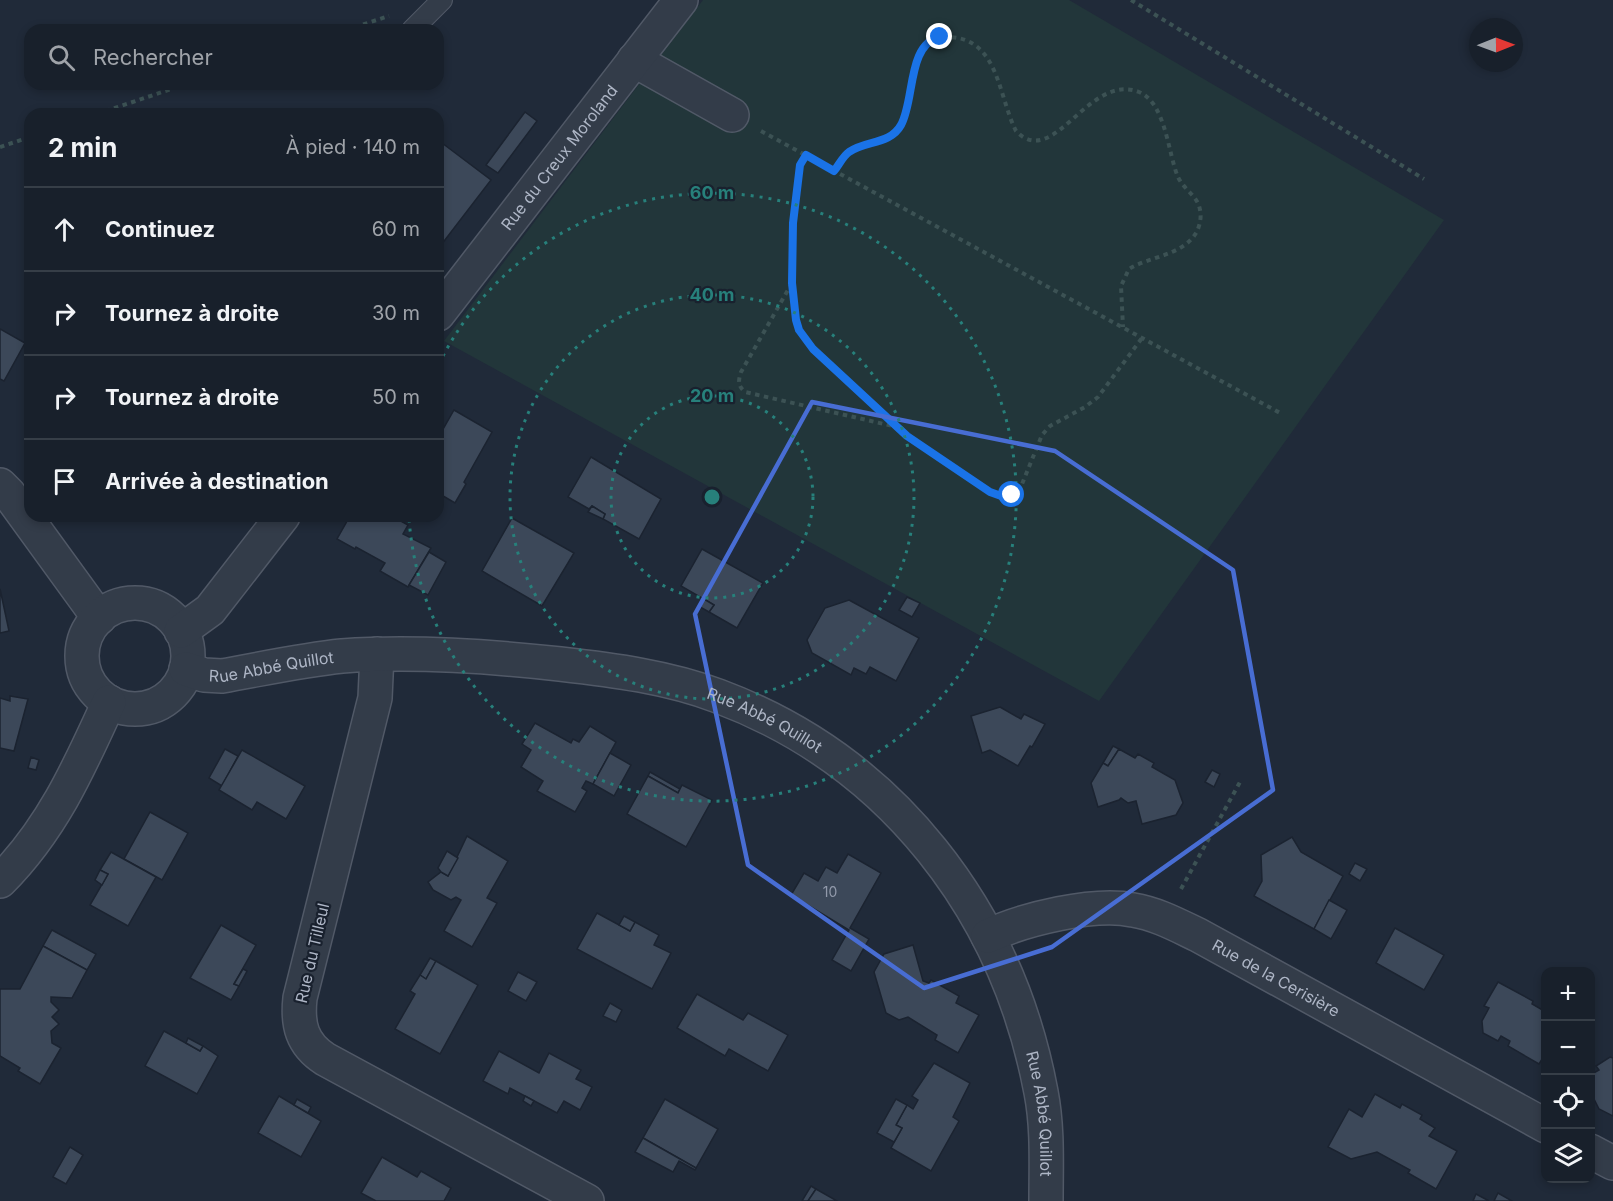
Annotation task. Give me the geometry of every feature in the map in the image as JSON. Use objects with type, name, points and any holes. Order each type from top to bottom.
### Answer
[{"type":"street","name":"Rue du Creux Moroland","points":[[444,306],[681,0]]},
{"type":"street","points":[[634,60],[732,115]]},
{"type":"street","points":[[0,485],[24,515]]},
{"type":"street","points":[[29,522],[99,618]]},
{"type":"street","points":[[181,631],[210,610],[278,522]]},
{"type":"street","points":[[127,604],[143,604],[158,609],[171,618],[181,631],[188,656],[186,669],[173,693],[162,701],[149,707],[122,708],[98,694],[89,682],[82,655],[84,642],[90,628],[112,608],[127,604]]},
{"type":"street","name":"Rue Abbé Quillot","points":[[186,669],[204,675],[222,675],[318,659],[377,654],[465,656],[601,669],[634,674],[717,696],[745,707],[801,736],[834,758],[891,805],[920,835],[966,897],[988,936],[1006,973],[1020,1010],[1041,1093],[1045,1131],[1046,1201]]},
{"type":"street","name":"Rue du Tilleul","points":[[377,654],[375,698],[300,998],[298,1011],[302,1034],[308,1044],[325,1059],[587,1201]]},
{"type":"street","points":[[0,881],[32,843],[63,799],[109,702]]},
{"type":"street","name":"Rue de la Cerisière","points":[[988,936],[1021,922],[1092,909],[1131,909],[1165,919],[1541,1124]]},
{"type":"street","points":[[1595,1153],[1613,1163]]},
{"type":"lane","points":[[418,24],[442,0]]},
{"type":"path","points":[[1131,0],[1424,179]]},
{"type":"path","points":[[834,171],[848,152],[886,139],[900,127],[910,99],[916,60],[923,46],[933,39],[947,37],[963,39],[982,50],[990,62],[1016,131],[1021,136],[1044,139],[1058,132],[1099,96],[1123,90],[1139,92],[1147,97],[1154,106],[1168,139],[1177,175],[1182,186],[1198,202],[1201,213],[1194,236],[1185,244],[1129,269],[1121,286],[1123,327]]},
{"type":"path","points":[[115,108],[168,90]]},
{"type":"path","points":[[732,115],[1282,414]]},
{"type":"path","points":[[0,147],[24,139]]},
{"type":"path","points":[[806,155],[800,165],[793,223],[792,283],[796,320],[804,338],[897,427],[927,451],[950,463],[990,492],[1004,497],[1012,495],[1023,484],[1042,435],[1050,426],[1085,407],[1098,397],[1142,338]]},
{"type":"path","points":[[792,283],[741,372],[738,384],[745,392],[897,427]]},
{"type":"path","points":[[1165,919],[1240,782]]},
{"type":"highlighted area","points":[[812,402],[1055,451],[1233,570],[1273,790],[1052,947],[924,988],[748,865],[695,614]]},
{"type":"green space","points":[[703,0],[1069,0],[1444,220],[1099,701],[444,341]]},
{"type":"building","points":[[525,112],[537,121],[498,173],[486,165]]},
{"type":"building","points":[[444,145],[491,180],[444,241]]},
{"type":"building","points":[[0,329],[24,342],[24,345],[4,381],[0,379]]},
{"type":"building","points":[[454,410],[492,432],[455,503],[444,497],[444,428]]},
{"type":"building","points":[[591,457],[661,499],[639,539],[603,519],[605,514],[592,506],[589,509],[568,497]]},
{"type":"building","points":[[592,506],[605,514],[603,519],[588,512]]},
{"type":"building","points":[[512,518],[574,553],[542,606],[482,571]]},
{"type":"building","points":[[347,522],[403,522],[408,525],[403,534],[431,548],[408,587],[380,571],[385,563],[337,539]]},
{"type":"building","points":[[702,549],[763,583],[737,628],[709,612],[714,605],[681,586]]},
{"type":"building","points":[[429,552],[446,562],[428,595],[409,585]]},
{"type":"building","points":[[0,589],[9,631],[0,633]]},
{"type":"building","points":[[907,597],[920,603],[912,617],[899,610]]},
{"type":"building","points":[[704,599],[714,605],[709,612],[700,607]]},
{"type":"building","points":[[849,600],[919,638],[896,681],[870,667],[866,674],[854,668],[851,675],[812,653],[807,640],[825,608]]},
{"type":"building","points":[[10,696],[28,699],[14,751],[0,748],[0,698],[10,701]]},
{"type":"building","points":[[1000,707],[1021,719],[1024,714],[1045,724],[1018,766],[990,750],[982,753],[971,716]]},
{"type":"building","points":[[535,723],[571,743],[573,739],[579,742],[590,726],[616,742],[593,784],[586,781],[582,788],[587,791],[575,812],[537,791],[543,781],[521,767],[531,750],[522,744]]},
{"type":"building","points":[[1113,746],[1119,749],[1108,766],[1103,763]]},
{"type":"building","points":[[225,749],[238,756],[222,786],[209,778]]},
{"type":"building","points":[[1119,749],[1135,758],[1138,754],[1154,763],[1152,767],[1175,780],[1183,803],[1176,815],[1142,824],[1136,801],[1128,803],[1121,798],[1098,807],[1091,783],[1103,763],[1108,766]]},
{"type":"building","points":[[242,750],[305,786],[286,819],[257,802],[252,810],[219,790]]},
{"type":"building","points":[[610,753],[631,765],[614,796],[593,784]]},
{"type":"building","points":[[31,757],[39,760],[36,770],[28,768]]},
{"type":"building","points":[[1212,770],[1220,774],[1214,787],[1205,782]]},
{"type":"building","points":[[650,772],[680,789],[678,793],[648,776]]},
{"type":"building","points":[[648,776],[678,793],[682,785],[712,800],[686,847],[627,814]]},
{"type":"building","points":[[150,812],[188,833],[162,880],[124,859]]},
{"type":"building","points":[[467,836],[508,861],[487,898],[497,903],[472,947],[444,931],[461,900],[456,897],[451,900],[433,890],[428,882],[441,872],[448,876]]},
{"type":"building","points":[[1292,837],[1301,852],[1343,876],[1314,929],[1254,896],[1262,881],[1261,855]]},
{"type":"building","points":[[447,851],[458,858],[448,876],[438,868]]},
{"type":"building","points":[[111,852],[156,877],[128,926],[90,905],[108,874],[100,870]]},
{"type":"building","points":[[848,854],[881,873],[850,928],[869,939],[851,971],[832,960],[849,930],[791,895],[804,873],[818,881],[826,867],[837,873]]},
{"type":"building","points":[[1355,863],[1367,869],[1360,881],[1349,874]]},
{"type":"building","points":[[100,870],[108,874],[102,885],[95,880]]},
{"type":"building","points":[[1329,900],[1347,910],[1331,939],[1314,929]]},
{"type":"building","points":[[597,913],[630,931],[635,922],[659,935],[654,945],[671,953],[652,989],[577,949]]},
{"type":"building","points":[[624,916],[635,922],[630,931],[619,925]]},
{"type":"building","points":[[221,925],[256,945],[234,984],[239,986],[231,1000],[190,978]]},
{"type":"building","points":[[1395,928],[1444,955],[1424,990],[1376,963]]},
{"type":"building","points":[[52,930],[96,954],[87,970],[43,946]]},
{"type":"building","points":[[913,945],[923,981],[929,983],[931,980],[959,996],[956,1003],[979,1015],[958,1053],[935,1040],[937,1035],[908,1017],[899,1020],[886,1013],[874,972],[884,954]]},
{"type":"building","points":[[43,946],[87,970],[72,998],[51,997],[51,1002],[59,1010],[52,1017],[59,1024],[51,1031],[52,1043],[61,1048],[40,1084],[18,1071],[20,1068],[0,1056],[0,989],[20,989]]},
{"type":"building","points":[[430,958],[436,961],[426,979],[420,975]]},
{"type":"building","points":[[436,961],[478,985],[440,1054],[395,1029],[415,994],[410,991],[420,975],[426,979]]},
{"type":"building","points":[[243,969],[247,971],[239,986],[234,984]]},
{"type":"building","points":[[518,972],[537,982],[526,1001],[508,991]]},
{"type":"building","points":[[1498,982],[1533,1001],[1532,1004],[1541,1009],[1541,1061],[1539,1064],[1508,1046],[1510,1041],[1501,1036],[1498,1041],[1483,1033],[1482,1021],[1489,1008],[1484,1006]]},
{"type":"building","points":[[697,994],[743,1020],[748,1013],[788,1035],[768,1071],[729,1049],[725,1056],[677,1028]]},
{"type":"building","points":[[610,1003],[622,1010],[616,1022],[603,1016]]},
{"type":"building","points":[[164,1031],[200,1051],[203,1046],[218,1056],[197,1094],[145,1066]]},
{"type":"building","points":[[188,1038],[203,1046],[200,1051],[186,1043]]},
{"type":"building","points":[[499,1051],[539,1073],[549,1053],[581,1070],[576,1079],[592,1087],[580,1110],[564,1101],[557,1113],[510,1088],[508,1094],[483,1081]]},
{"type":"building","points":[[1610,1057],[1613,1058],[1613,1116],[1599,1109],[1595,1101],[1595,1072],[1599,1070],[1596,1066]]},
{"type":"building","points":[[934,1063],[970,1083],[953,1117],[959,1121],[931,1171],[891,1148],[902,1128],[896,1125],[907,1105],[913,1109],[918,1100],[912,1096]]},
{"type":"building","points":[[1375,1094],[1400,1108],[1402,1104],[1422,1115],[1420,1119],[1435,1128],[1429,1136],[1457,1151],[1436,1189],[1408,1173],[1410,1170],[1377,1152],[1351,1159],[1328,1147],[1349,1109],[1362,1117]]},
{"type":"building","points":[[279,1096],[321,1121],[301,1157],[258,1133]]},
{"type":"building","points":[[525,1096],[534,1101],[531,1106],[523,1101]]},
{"type":"building","points":[[297,1099],[311,1107],[308,1113],[294,1105]]},
{"type":"building","points":[[665,1099],[718,1129],[696,1168],[643,1138]]},
{"type":"building","points":[[896,1099],[907,1105],[896,1125],[902,1128],[894,1142],[877,1133]]},
{"type":"building","points":[[643,1138],[696,1168],[695,1170],[679,1161],[673,1172],[635,1152]]},
{"type":"building","points":[[70,1147],[83,1155],[66,1184],[53,1177]]},
{"type":"building","points":[[382,1157],[417,1177],[421,1171],[451,1188],[444,1201],[376,1201],[361,1193]]},
{"type":"building","points":[[811,1186],[816,1189],[808,1201],[802,1201]]},
{"type":"building","points":[[816,1189],[837,1201],[808,1201]]},
{"type":"building","points":[[1498,1193],[1512,1201],[1494,1201]]},
{"type":"building","points":[[1476,1194],[1489,1201],[1473,1201]]},
{"type":"route","points":[[940,37],[923,46],[916,60],[907,113],[895,133],[886,139],[848,152],[834,171],[806,155],[800,165],[793,223],[792,283],[796,320],[799,330],[813,349],[907,436],[990,492],[1004,497],[1012,495]]}]
